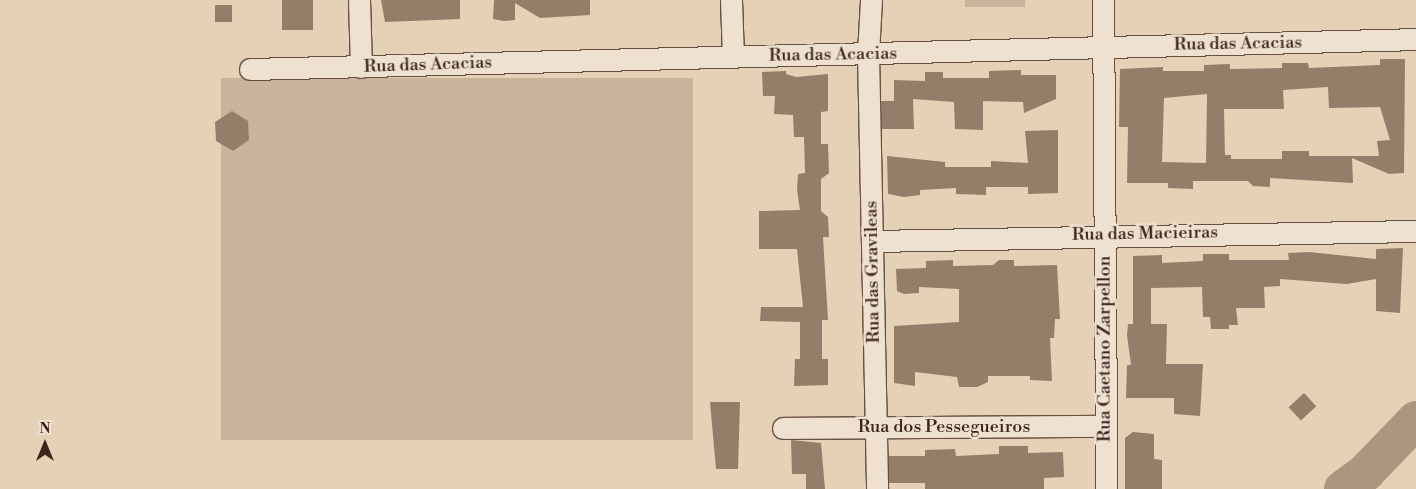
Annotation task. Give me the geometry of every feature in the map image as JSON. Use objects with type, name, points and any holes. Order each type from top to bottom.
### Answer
[{"type":"street","points":[[360,0],[361,67]]},
{"type":"street","points":[[731,0],[733,57]]},
{"type":"street","name":"Rua das Gravileas","points":[[871,0],[868,54],[877,489]]},
{"type":"street","name":"Rua Caetano Zarpellon","points":[[1103,0],[1106,489]]},
{"type":"street","name":"Rua das Acacias","points":[[250,69],[1416,39]]},
{"type":"street","name":"Rua das Macieiras","points":[[873,241],[1104,234],[1416,230]]},
{"type":"street","name":"Rua dos Pessegueiros","points":[[783,428],[1105,426]]},
{"type":"shaded area","points":[[965,0],[1025,0],[1025,7],[965,7]]},
{"type":"shaded area","points":[[221,78],[693,78],[693,440],[221,440]]},
{"type":"building","points":[[282,0],[313,0],[313,30],[282,30]]},
{"type":"building","points":[[381,0],[460,0],[460,19],[385,22]]},
{"type":"building","points":[[494,0],[590,0],[590,15],[540,18],[515,3],[515,20],[504,21],[493,19]]},
{"type":"building","points":[[215,5],[232,5],[232,22],[215,22]]},
{"type":"building","points":[[1380,59],[1405,59],[1404,173],[1389,174],[1352,158],[1353,183],[1270,178],[1270,187],[1253,186],[1248,181],[1193,181],[1193,189],[1168,188],[1168,183],[1127,183],[1128,127],[1119,127],[1120,69],[1163,67],[1163,71],[1204,71],[1204,65],[1230,64],[1230,69],[1282,68],[1282,63],[1308,63],[1309,68],[1380,65]],"holes":[[[1328,87],[1329,108],[1380,107],[1390,140],[1377,141],[1379,156],[1309,156],[1309,151],[1282,151],[1282,159],[1231,159],[1231,155],[1225,155],[1224,109],[1284,109],[1283,90]],[[1207,94],[1206,163],[1162,162],[1164,98]]]},
{"type":"building","points":[[1021,70],[1021,75],[1056,75],[1056,99],[1024,113],[1023,102],[983,101],[983,130],[955,129],[954,102],[913,99],[914,129],[882,129],[881,101],[894,101],[894,80],[925,81],[925,72],[943,72],[943,78],[989,78],[989,71]]},
{"type":"building","points":[[786,71],[786,74],[796,77],[828,74],[828,111],[821,112],[821,144],[828,144],[829,173],[821,179],[821,211],[828,217],[829,237],[823,237],[828,320],[822,320],[822,359],[828,359],[828,385],[794,386],[795,359],[800,359],[800,322],[760,321],[761,307],[803,307],[797,249],[759,249],[759,211],[800,210],[797,190],[798,174],[805,173],[804,137],[794,137],[793,115],[774,114],[775,96],[763,96],[762,72]]},
{"type":"building","points":[[232,111],[248,121],[249,140],[233,151],[216,141],[215,122]]},
{"type":"building","points":[[1058,130],[1058,193],[1028,194],[1028,187],[986,187],[986,195],[956,194],[956,188],[920,190],[920,195],[904,197],[888,194],[887,156],[945,162],[945,167],[991,167],[991,161],[1028,163],[1025,131]]},
{"type":"building","points":[[1403,248],[1400,313],[1376,311],[1376,279],[1347,284],[1280,279],[1280,286],[1264,287],[1265,308],[1236,308],[1238,325],[1229,325],[1229,329],[1211,329],[1210,317],[1203,317],[1202,287],[1151,288],[1151,324],[1167,324],[1166,364],[1203,364],[1200,416],[1174,414],[1174,398],[1126,398],[1127,365],[1131,365],[1127,335],[1128,324],[1133,324],[1133,256],[1162,255],[1162,263],[1203,261],[1203,254],[1229,254],[1229,260],[1289,260],[1288,253],[1309,252],[1376,259],[1376,249]]},
{"type":"building","points":[[953,260],[953,266],[993,265],[999,260],[1014,260],[1014,266],[1057,265],[1060,319],[1055,319],[1054,338],[1050,338],[1052,381],[1030,380],[1030,376],[988,376],[988,382],[977,387],[959,387],[957,377],[915,372],[915,386],[894,383],[894,326],[959,322],[959,289],[919,287],[919,293],[904,294],[897,291],[896,269],[926,268],[926,261]]},
{"type":"building","points":[[1304,393],[1316,406],[1301,420],[1289,407]]},
{"type":"building","points":[[710,402],[740,402],[738,469],[716,469]]},
{"type":"building","points":[[1133,432],[1154,434],[1154,459],[1162,460],[1162,489],[1125,489],[1125,438]]},
{"type":"building","points":[[791,440],[821,443],[825,489],[806,489],[806,474],[792,474]]},
{"type":"building","points":[[999,446],[1028,446],[1028,453],[1063,452],[1064,477],[1044,478],[1044,489],[925,489],[925,483],[889,483],[889,456],[925,456],[925,450],[955,449],[956,456],[999,454]]},
{"type":"waterway","points":[[1343,489],[1366,472],[1416,420]]}]
